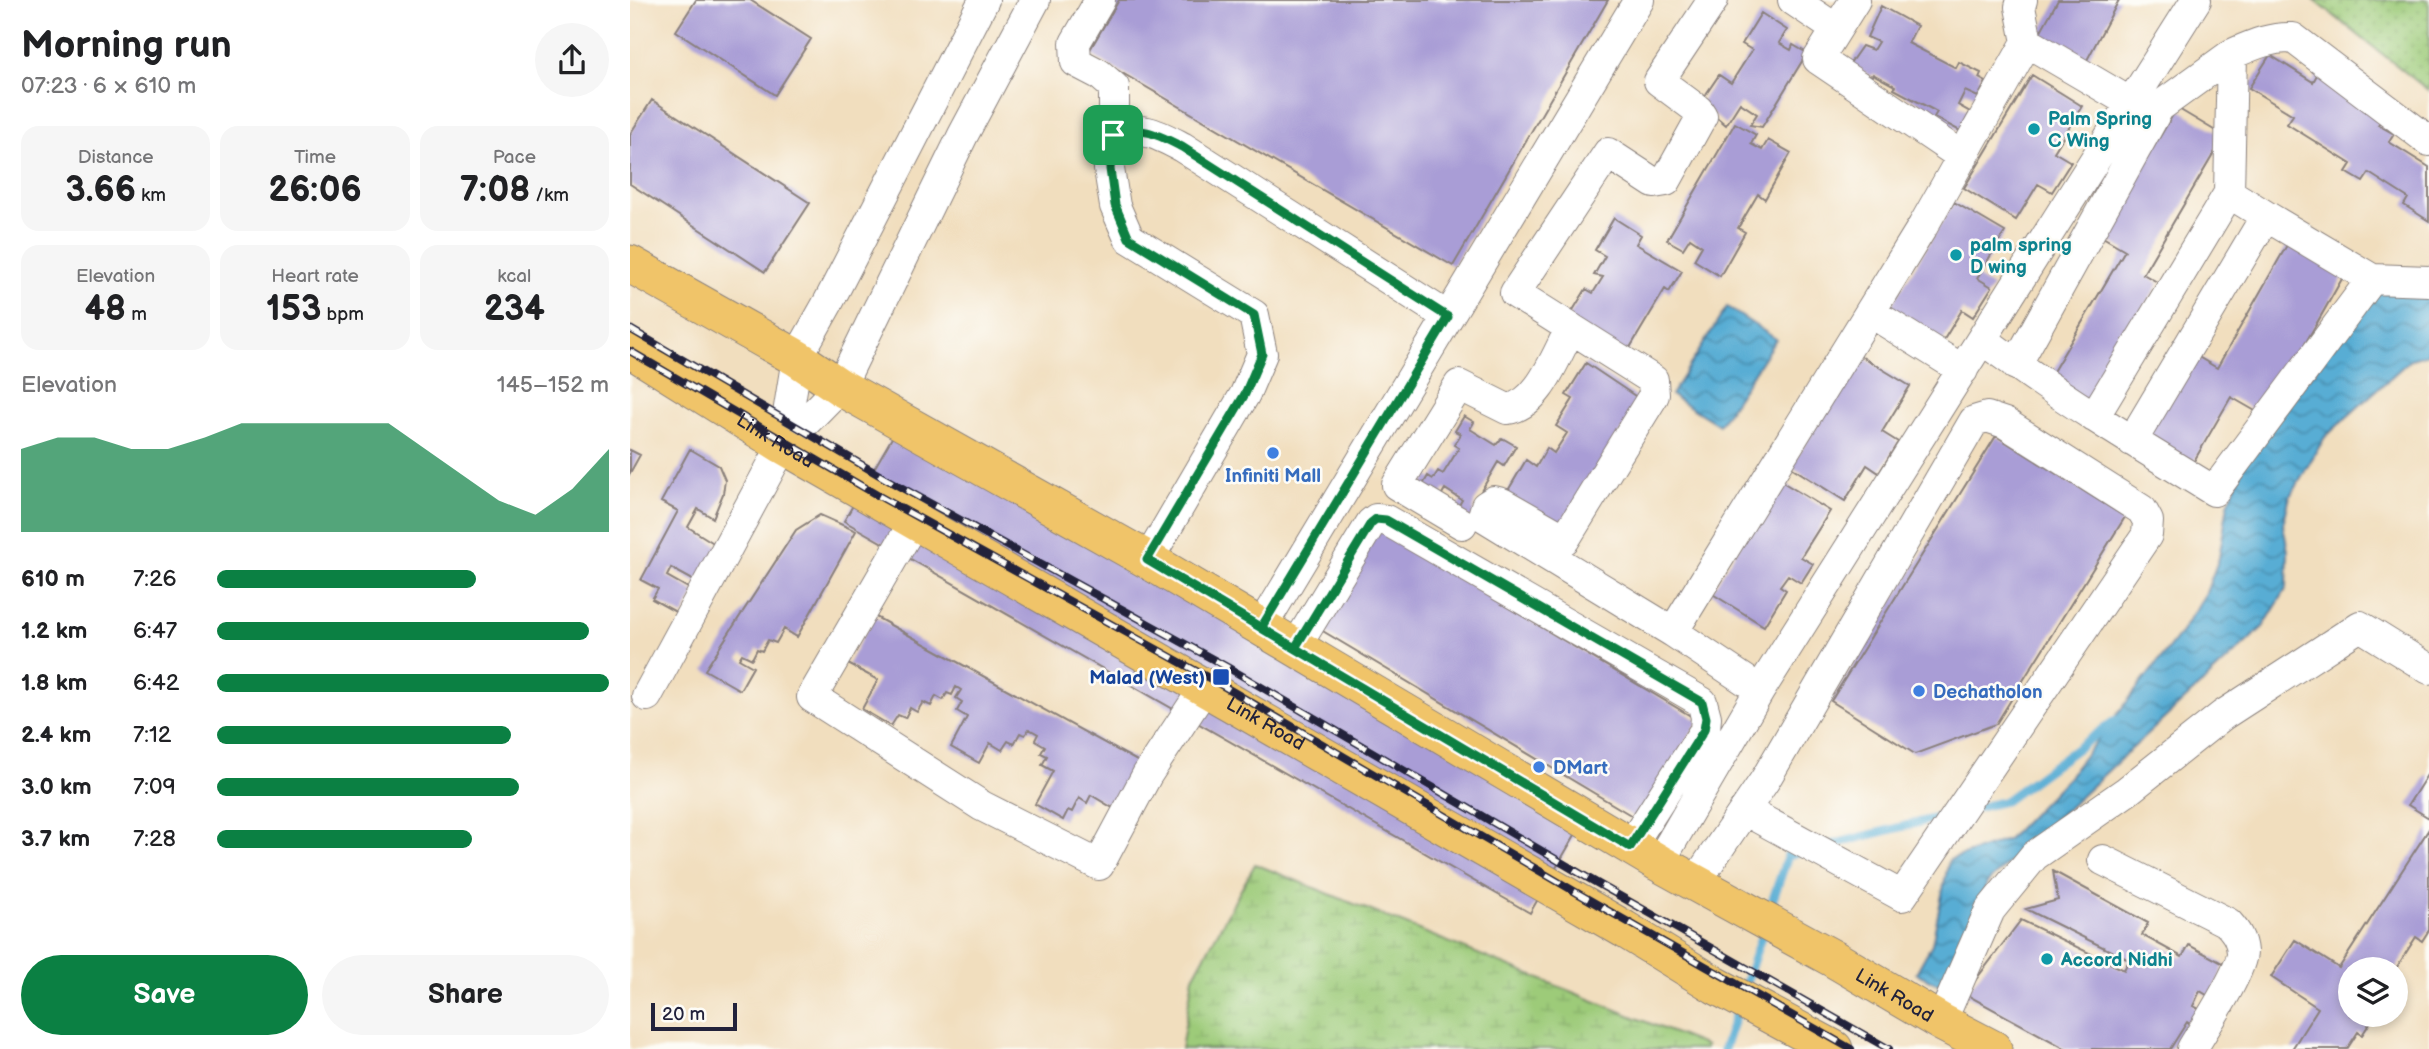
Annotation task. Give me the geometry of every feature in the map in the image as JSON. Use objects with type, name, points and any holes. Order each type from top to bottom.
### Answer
[{"type":"main road","points":[[630,264],[797,358],[840,387],[1147,560],[1703,887]]},
{"type":"main road","name":"Link Road","points":[[630,349],[783,445],[1624,929],[1816,1045]]},
{"type":"main road","name":"Link Road","points":[[1703,887],[1993,1049]]},
{"type":"street","points":[[783,445],[797,358],[984,0]]},
{"type":"street","points":[[646,696],[783,445],[840,387],[963,135],[1035,0]]},
{"type":"street","points":[[1101,0],[1075,43],[1076,62],[1099,74],[1114,87],[1110,169],[1115,205],[1129,238],[1254,315],[1262,354],[1245,394],[1147,560]]},
{"type":"street","points":[[1261,628],[1639,0]]},
{"type":"street","points":[[1713,0],[1659,81],[1698,110],[1702,116],[1666,181],[1654,183],[1608,153],[1515,293],[1653,380],[1654,394],[1565,539],[1503,503],[1494,501],[1486,506],[1483,516],[1673,632],[1760,690]]},
{"type":"street","points":[[1793,0],[1836,29]]},
{"type":"street","points":[[1855,0],[1818,59],[1963,157]]},
{"type":"street","points":[[1673,632],[1870,312],[1963,157],[2027,42],[2020,7],[2022,0]]},
{"type":"street","points":[[1645,855],[1760,690],[2196,0]]},
{"type":"street","points":[[2016,365],[2159,107],[2232,54],[2261,41],[2278,37],[2293,38],[2429,141]]},
{"type":"street","points":[[2027,42],[2131,103]]},
{"type":"street","points":[[2094,417],[2229,193],[2232,54]]},
{"type":"street","points":[[1113,135],[1131,130],[1151,131],[1182,147],[1448,317]]},
{"type":"street","points":[[2229,193],[2372,279],[2429,281]]},
{"type":"street","points":[[2132,441],[2266,216]]},
{"type":"street","points":[[1982,340],[2094,417],[2214,491],[2372,279]]},
{"type":"street","points":[[1870,312],[1963,370]]},
{"type":"street","points":[[1462,524],[1397,485],[1459,385],[1507,409],[1522,405],[1547,376],[1571,328]]},
{"type":"street","points":[[1703,887],[1746,811],[1974,421],[1987,417],[2004,423],[2142,510],[2148,521],[2147,536],[1902,897],[1746,811]]},
{"type":"street","points":[[1295,648],[1371,523],[1376,519],[1386,520],[1702,702],[1706,718],[1704,730],[1645,855]]},
{"type":"street","points":[[915,520],[812,697],[982,806],[1099,865],[1147,775],[1205,687]]},
{"type":"street","points":[[1941,1021],[1990,910],[2034,856],[2127,791],[2223,715],[2360,626],[2424,666]]},
{"type":"street","points":[[2102,860],[2228,923],[2240,937],[2242,954],[2237,970],[2192,1049]]},
{"type":"green space","points":[[2314,0],[2429,0],[2429,91]]},
{"type":"green space","points":[[1255,864],[1706,1046],[1705,1049],[1181,1049],[1193,977]]},
{"type":"water","points":[[2429,273],[2429,354],[2411,359],[2325,437],[2290,496],[2283,525],[2288,551],[2287,588],[2263,627],[1987,883],[1944,987],[1916,973],[1932,944],[1949,860],[2007,840],[2069,776],[2179,635],[2206,593],[2219,558],[2228,504],[2251,449],[2369,302],[2396,279]]},
{"type":"water","points":[[1727,307],[1776,339],[1719,425],[1671,395]]},
{"type":"building","points":[[696,0],[750,0],[811,39],[775,95],[676,31]]},
{"type":"building","points":[[1119,0],[1608,0],[1453,266],[1088,53]]},
{"type":"building","points":[[2058,0],[2119,0],[2086,62],[2038,36]]},
{"type":"building","points":[[1881,6],[1917,26],[1908,43],[1956,68],[1959,62],[1981,73],[1979,78],[1986,82],[1978,97],[1965,91],[1958,105],[1970,112],[1960,131],[1934,117],[1937,112],[1894,89],[1895,86],[1873,74],[1872,76],[1848,66],[1862,46],[1873,50],[1878,42],[1867,37]]},
{"type":"building","points":[[1761,13],[1787,30],[1779,43],[1791,50],[1793,45],[1807,53],[1762,127],[1750,125],[1757,114],[1740,103],[1726,125],[1700,103],[1719,75],[1731,83],[1752,50],[1742,44]]},
{"type":"building","points":[[2270,55],[2313,82],[2318,73],[2385,114],[2378,125],[2394,134],[2389,142],[2429,167],[2429,221],[2404,205],[2408,198],[2369,173],[2363,182],[2346,172],[2351,164],[2287,124],[2293,115],[2249,88]]},
{"type":"building","name":"Palm Spring C Wing","points":[[2032,75],[2082,106],[2054,152],[2071,162],[2052,192],[2038,184],[2016,220],[1964,188]]},
{"type":"building","points":[[652,100],[810,203],[765,272],[630,184],[630,134]]},
{"type":"building","points":[[2177,108],[2224,136],[2143,274],[2159,283],[2088,403],[2048,380],[2125,250],[2101,236]]},
{"type":"building","points":[[1735,123],[1756,135],[1751,144],[1762,150],[1768,140],[1791,153],[1765,199],[1758,194],[1738,228],[1745,232],[1720,276],[1694,260],[1702,246],[1690,238],[1683,249],[1667,240]]},
{"type":"building","name":"palm spring D wing","points":[[1954,202],[2005,232],[1977,278],[1992,287],[1973,317],[1962,310],[1940,346],[1887,313]]},
{"type":"building","points":[[1614,218],[1641,235],[1636,244],[1682,271],[1669,292],[1665,289],[1625,356],[1567,320],[1586,289],[1593,293],[1603,277],[1594,275],[1605,256],[1595,250]]},
{"type":"building","points":[[2291,238],[2347,270],[2264,416],[2231,397],[2190,468],[2139,439],[2188,351],[2217,368]]},
{"type":"building","points":[[1859,355],[1910,386],[1882,432],[1898,442],[1879,473],[1867,465],[1845,501],[1791,467]]},
{"type":"building","points":[[1586,363],[1641,400],[1562,527],[1506,494],[1526,460],[1536,467],[1547,448],[1554,453],[1567,433],[1556,426],[1573,399],[1566,395]]},
{"type":"building","points":[[1464,416],[1474,422],[1470,429],[1496,445],[1502,438],[1516,446],[1504,466],[1498,462],[1474,503],[1473,520],[1456,510],[1462,500],[1445,489],[1439,499],[1421,488],[1428,476],[1433,479],[1438,471],[1443,474],[1459,448],[1454,445],[1461,434],[1455,431]]},
{"type":"building","points":[[901,422],[1587,814],[1530,913],[844,521]]},
{"type":"building","points":[[1996,436],[2125,517],[1996,724],[1915,754],[1831,701]]},
{"type":"building","points":[[690,449],[719,466],[725,480],[723,494],[713,518],[698,509],[688,527],[720,547],[700,584],[671,568],[667,576],[695,592],[683,616],[652,599],[658,589],[641,580],[678,511],[661,502]]},
{"type":"building","points":[[630,450],[640,455],[630,473]]},
{"type":"building","points":[[1779,480],[1830,511],[1801,557],[1813,564],[1801,583],[1788,575],[1780,586],[1786,590],[1764,626],[1711,593]]},
{"type":"building","points":[[820,515],[856,531],[797,637],[784,629],[776,643],[768,640],[762,651],[757,649],[752,659],[742,654],[739,659],[753,667],[740,690],[705,670],[796,530]]},
{"type":"building","points":[[1375,528],[1699,721],[1639,820],[1316,627]]},
{"type":"building","points":[[874,616],[1139,762],[1113,808],[1091,795],[1087,803],[1079,798],[1072,812],[1068,810],[1063,820],[1035,804],[1053,771],[1042,765],[1047,756],[1041,753],[1045,746],[1035,740],[1038,734],[1029,729],[1025,735],[1020,733],[1014,744],[1008,741],[1002,750],[990,743],[979,763],[951,747],[967,717],[957,711],[962,702],[956,698],[961,690],[956,687],[952,695],[947,693],[943,700],[936,696],[931,706],[923,702],[917,712],[910,708],[905,718],[898,715],[891,726],[862,709],[878,680],[848,664]]},
{"type":"building","points":[[2427,775],[2429,776],[2429,818],[2408,805]]},
{"type":"building","points":[[2429,829],[2429,930],[2422,941],[2416,937],[2403,957],[2346,957]]},
{"type":"building","name":"Accord Nidhi","points":[[2053,871],[2148,923],[2142,935],[2182,957],[2189,945],[2224,964],[2212,998],[2200,991],[2193,1006],[2201,1010],[2192,1025],[2187,1022],[2170,1049],[2066,1049],[1965,994],[2021,920],[2124,970],[2129,960],[2026,909],[2058,900]]},
{"type":"building","points":[[2295,940],[2338,967],[2338,1027],[2367,1027],[2362,1035],[2358,1032],[2347,1049],[2292,1049],[2318,1008],[2271,977]]},
{"type":"waterway","points":[[1968,810],[2005,801],[2116,720]]},
{"type":"waterway","points":[[1826,846],[1948,815]]},
{"type":"waterway","points":[[1768,914],[1788,855],[1802,852]]},
{"type":"waterway","points":[[1743,991],[1763,931]]},
{"type":"waterway","points":[[1724,1049],[1738,1007]]},
{"type":"railway","points":[[630,329],[886,479],[1227,667],[1588,878],[1889,1049]]},
{"type":"railway","points":[[630,351],[877,495],[1218,683],[1851,1049]]},
{"type":"place","name":"Palm Spring C Wing","points":[[2034,129]]},
{"type":"place","name":"palm spring D wing","points":[[1956,255]]},
{"type":"place","name":"Infiniti Mall","points":[[1273,453]]},
{"type":"place","name":"Malad (West)","points":[[1221,677]]},
{"type":"place","name":"Dechatholon","points":[[1919,691]]},
{"type":"place","name":"DMart","points":[[1539,767]]},
{"type":"place","name":"Accord Nidhi","points":[[2047,959]]},
{"type":"route","points":[[1113,135],[1110,169],[1115,205],[1129,238],[1254,315],[1262,354],[1245,394],[1147,560],[1261,628],[1295,648],[1371,523],[1376,519],[1386,520],[1702,702],[1706,718],[1704,730],[1630,847],[1261,628],[1448,317],[1182,147],[1151,131],[1131,130],[1113,135]]}]
